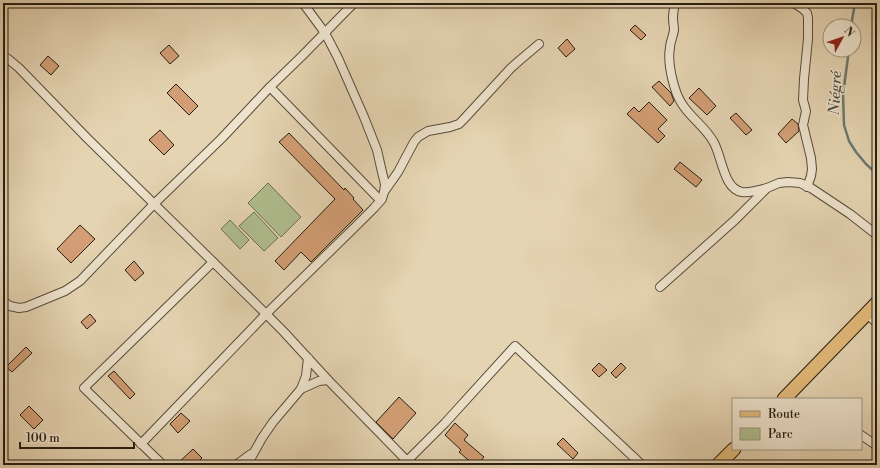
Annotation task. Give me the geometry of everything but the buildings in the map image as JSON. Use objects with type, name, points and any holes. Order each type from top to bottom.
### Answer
[{"type":"main road","points":[[789,398],[877,304]]},
{"type":"main road","points":[[718,465],[733,450]]},
{"type":"street","points":[[303,3],[325,33],[352,88],[376,150],[385,184],[384,192]]},
{"type":"street","points":[[3,301],[10,306],[19,308],[26,307],[73,287],[354,3]]},
{"type":"street","points":[[674,3],[674,31],[669,50],[669,63],[678,97],[682,104],[714,142],[718,150],[725,176],[732,186],[742,192],[749,192],[767,188],[779,183],[788,182],[800,184],[850,214],[877,235]]},
{"type":"street","points":[[794,3],[807,13],[808,18],[808,39],[803,100],[806,111],[803,125],[812,158],[812,169],[807,187]]},
{"type":"street","points":[[141,444],[266,314],[374,208],[398,172],[418,137],[428,131],[459,124],[511,68],[539,44]]},
{"type":"street","points":[[3,57],[7,58],[19,68],[87,138],[266,314],[407,464],[515,346],[642,465]]},
{"type":"street","points":[[270,87],[380,200]]},
{"type":"street","points":[[660,287],[735,220],[767,188]]},
{"type":"street","points":[[163,465],[84,388],[213,262]]},
{"type":"street","points":[[867,314],[877,323]]},
{"type":"street","points":[[247,465],[273,422],[301,389],[306,376],[308,358]]},
{"type":"street","points":[[301,389],[319,381],[328,380]]},
{"type":"street","points":[[862,436],[877,446]]},
{"type":"street","points":[[236,465],[253,453]]},
{"type":"green space","points":[[268,183],[301,217],[281,237],[248,203]]},
{"type":"green space","points":[[254,212],[278,238],[264,251],[239,226]]},
{"type":"green space","points":[[230,220],[249,240],[240,249],[221,229]]},
{"type":"waterway","name":"Niégré","points":[[852,18],[854,9],[853,3]]},
{"type":"waterway","name":"Niégré","points":[[848,58],[843,94],[844,125],[849,141],[856,152],[877,174]]}]
